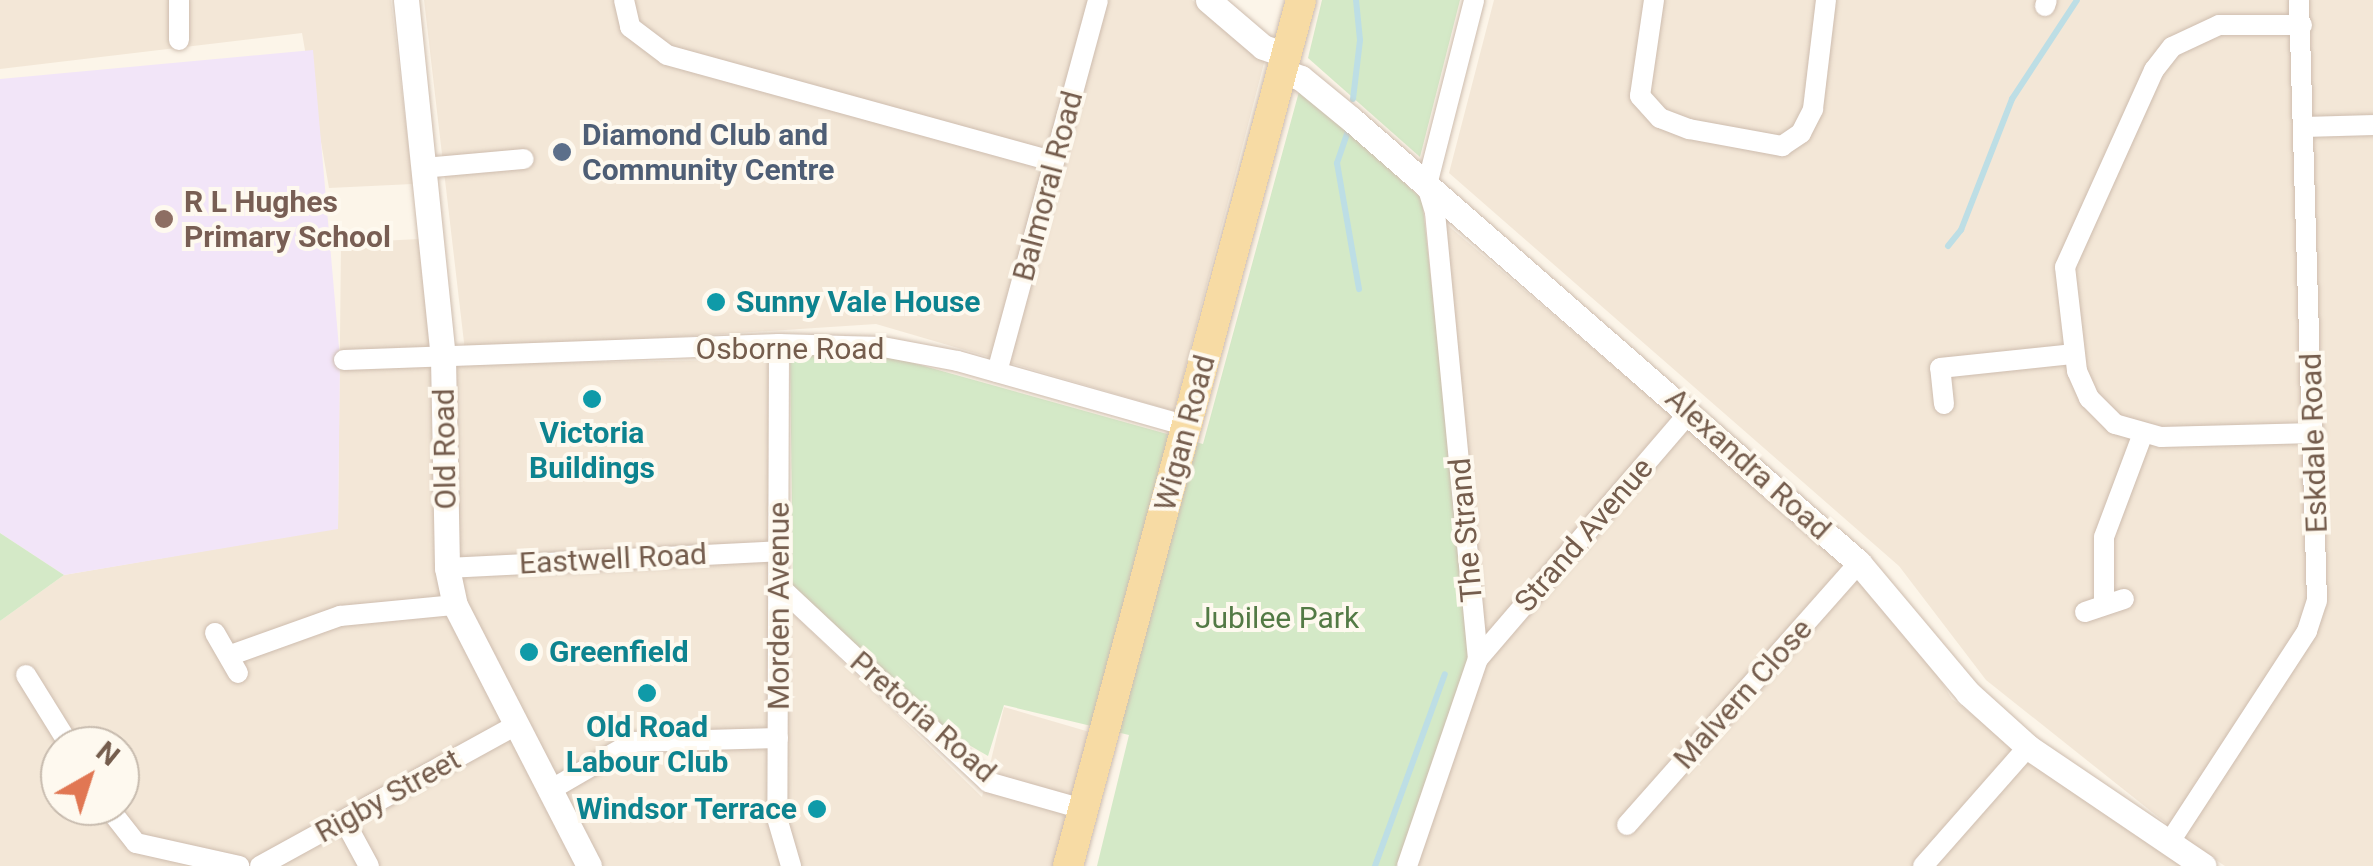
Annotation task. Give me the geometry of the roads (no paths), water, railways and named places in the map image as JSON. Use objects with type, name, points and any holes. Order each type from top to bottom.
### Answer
[{"type":"main road","name":"Wigan Road","points":[[1068,866],[1301,0]]},
{"type":"street","points":[[178,40],[179,0]]},
{"type":"street","name":"Old Road","points":[[406,0],[443,358],[447,568],[455,605],[589,866]]},
{"type":"street","points":[[624,0],[630,27],[667,55],[1052,161]]},
{"type":"street","name":"Balmoral Road","points":[[997,372],[1098,0]]},
{"type":"street","name":"Alexandra Road","points":[[1208,0],[1690,412],[1860,563],[1968,693],[2028,747],[2204,866]]},
{"type":"street","points":[[1427,185],[1474,0]]},
{"type":"street","points":[[1654,0],[1640,96],[1660,118],[1690,130],[1782,146],[1801,134],[1813,109],[1826,0]]},
{"type":"street","name":"Eskdale Road","points":[[2169,843],[2312,622],[2318,589],[2299,0]]},
{"type":"street","points":[[2302,24],[2205,28],[2163,56],[2066,255],[2074,354],[2096,408],[2142,436],[2314,432]]},
{"type":"street","points":[[2304,127],[2373,125]]},
{"type":"street","points":[[424,168],[524,159]]},
{"type":"street","name":"The Strand","points":[[1407,866],[1478,660],[1437,230],[1427,185]]},
{"type":"street","name":"Osborne Road","points":[[344,360],[779,344],[882,347],[997,372],[1187,426]]},
{"type":"street","name":"Morden Avenue","points":[[779,344],[782,590],[777,818],[791,866]]},
{"type":"street","points":[[1944,404],[1940,368],[2074,354]]},
{"type":"street","name":"Strand Avenue","points":[[1478,660],[1690,412]]},
{"type":"street","points":[[2105,605],[2104,537],[2142,436]]},
{"type":"street","name":"Eastwell Road","points":[[447,568],[779,551]]},
{"type":"street","name":"Malvern Close","points":[[1626,824],[1860,563]]},
{"type":"street","name":"Pretoria Road","points":[[782,590],[988,782],[1084,809]]},
{"type":"street","points":[[215,633],[234,664],[340,616],[455,605]]},
{"type":"street","points":[[26,675],[58,726]]},
{"type":"street","name":"Rigby Street","points":[[260,866],[516,725]]},
{"type":"street","points":[[552,789],[633,742],[778,738]]},
{"type":"street","points":[[1923,866],[2028,747]]},
{"type":"street","points":[[344,820],[369,866]]},
{"type":"street","points":[[123,826],[136,843],[240,866]]},
{"type":"waterway","points":[[1353,99],[1360,40],[1356,0]]},
{"type":"waterway","points":[[1948,246],[1961,230],[2012,99],[2077,0]]},
{"type":"waterway","points":[[1348,131],[1337,163],[1359,289]]},
{"type":"waterway","points":[[1375,866],[1445,674]]},
{"type":"place","name":"Diamond Club and Community Centre","points":[[562,152]]},
{"type":"place","name":"R L Hughes Primary School","points":[[164,219]]},
{"type":"place","name":"Sunny Vale House","points":[[716,302]]},
{"type":"place","name":"Victoria Buildings","points":[[592,399]]},
{"type":"place","name":"Greenfield","points":[[529,652]]},
{"type":"place","name":"Old Road Labour Club","points":[[647,693]]},
{"type":"place","name":"Windsor Terrace","points":[[817,809]]},
{"type":"park label","name":"Jubilee Park","points":[[1277,618]]}]
